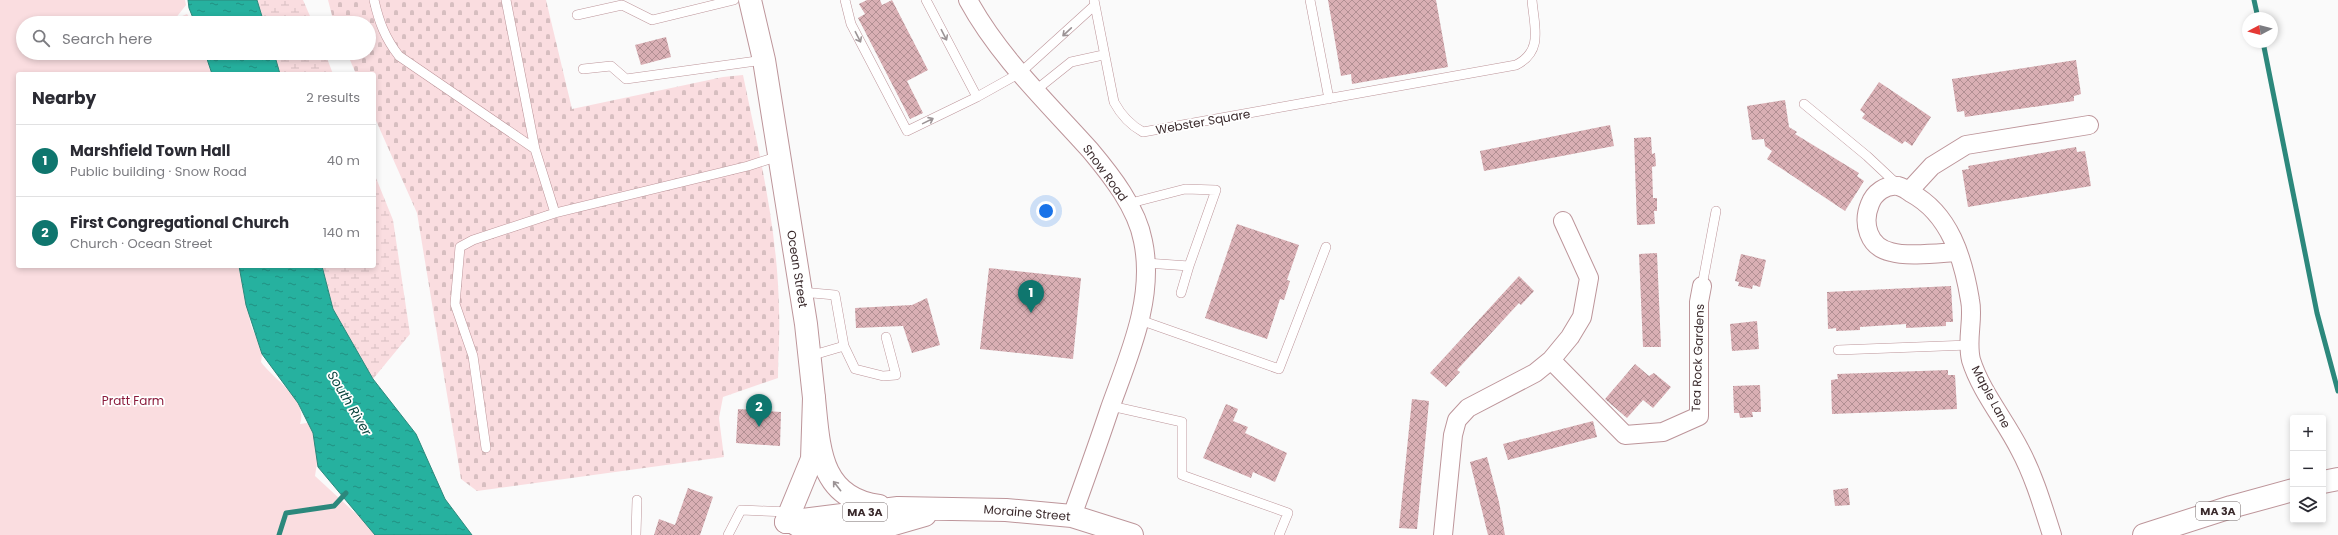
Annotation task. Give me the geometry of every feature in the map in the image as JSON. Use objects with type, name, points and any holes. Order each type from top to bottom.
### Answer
[{"type":"main road","name":"Ocean Street","points":[[750,0],[764,60],[801,292],[814,398],[812,459],[786,523]]},
{"type":"main road","points":[[814,398],[818,441],[824,465],[831,478],[842,492],[851,498],[869,504],[898,508]]},
{"type":"main road","points":[[2326,481],[2338,479]]},
{"type":"main road","name":"MA 3A","points":[[2144,535],[2231,507],[2290,491]]},
{"type":"main road","name":"Moraine Street","points":[[786,523],[898,508],[1006,510],[1072,516],[1132,535]]},
{"type":"main road","name":"Moraine Street","points":[[786,523],[837,534],[863,534],[944,510]]},
{"type":"street","name":"Snow Road","points":[[968,0],[981,25],[1020,73],[1091,152],[1121,191],[1143,240],[1146,263],[1143,307],[1140,320],[1072,516]]},
{"type":"street","points":[[1957,252],[1890,252],[1876,243],[1867,230],[1866,214],[1872,198],[1887,186],[1904,189],[1932,166],[1966,145],[2089,125]]},
{"type":"street","name":"Maple Lane","points":[[1904,189],[1923,199],[1938,214],[1952,234],[1971,301],[1969,345],[1972,360],[1993,406],[2020,450],[2052,535]]},
{"type":"street","points":[[1443,535],[1453,435],[1457,420],[1468,408],[1534,373],[1551,360],[1570,337],[1582,317],[1589,278],[1563,221]]},
{"type":"street","name":"Tea Rock Gardens","points":[[1551,360],[1625,435],[1663,432],[1699,416],[1699,302],[1702,286]]},
{"type":"lane","points":[[374,0],[384,34],[399,56],[535,149]]},
{"type":"lane","points":[[506,0],[535,149],[555,213]]},
{"type":"lane","points":[[577,15],[624,2],[652,20],[709,3],[734,0]]},
{"type":"lane","name":"Webster Square","points":[[845,0],[851,24],[907,132],[977,98],[1020,73],[1095,3]]},
{"type":"lane","points":[[926,0],[977,98]]},
{"type":"lane","points":[[1310,0],[1329,99]]},
{"type":"lane","name":"Webster Square","points":[[1095,3],[1103,54],[1112,95],[1118,110],[1133,126],[1143,132],[1516,65],[1527,60],[1532,53],[1536,39],[1532,0]]},
{"type":"lane","points":[[1036,90],[1071,62],[1103,54]]},
{"type":"lane","points":[[583,69],[611,66],[626,79],[764,60]]},
{"type":"lane","points":[[1804,104],[1873,160],[1904,189]]},
{"type":"lane","points":[[486,448],[473,356],[455,304],[460,247],[473,240],[555,213],[748,166],[779,156]]},
{"type":"lane","points":[[1127,204],[1185,189],[1216,190],[1189,266],[1182,293]]},
{"type":"lane","points":[[1702,286],[1716,211]]},
{"type":"lane","points":[[1140,320],[1279,369],[1326,247]]},
{"type":"lane","points":[[1146,263],[1189,266]]},
{"type":"lane","points":[[801,292],[835,295],[844,346],[855,369],[883,376],[896,375],[886,337]]},
{"type":"lane","points":[[1838,350],[1969,345]]},
{"type":"lane","points":[[810,356],[844,346]]},
{"type":"lane","points":[[1111,406],[1182,422],[1182,475],[1288,513],[1279,535]]},
{"type":"lane","points":[[636,535],[637,500]]},
{"type":"lane","points":[[728,535],[741,510],[786,523]]},
{"type":"green space","name":"Pratt Farm","points":[[0,0],[185,0],[186,5],[177,16],[16,16],[16,60],[211,60],[214,72],[16,72],[16,268],[245,268],[243,283],[245,300],[250,310],[253,330],[261,348],[261,362],[295,398],[301,415],[300,424],[314,422],[319,450],[315,476],[379,535],[0,535]]},
{"type":"green space","points":[[257,0],[303,0],[310,16],[262,16]]},
{"type":"green space","points":[[328,0],[546,0],[572,109],[723,77],[743,75],[767,192],[775,251],[778,281],[779,319],[778,378],[723,397],[719,418],[724,457],[477,491],[461,479],[417,213],[376,121],[376,72],[355,72],[350,60],[376,60],[376,16],[332,16]]},
{"type":"green space","points":[[276,60],[328,60],[332,72],[279,72]]},
{"type":"green space","points":[[376,178],[393,220],[410,334],[373,379],[333,309],[323,268],[376,268]]},
{"type":"water","points":[[188,0],[257,0],[262,16],[192,16]]},
{"type":"water","points":[[207,60],[276,60],[279,72],[211,72]]},
{"type":"water","name":"South River","points":[[239,268],[323,268],[333,309],[373,379],[416,434],[445,499],[472,535],[375,535],[318,467],[313,433],[298,403],[262,354],[246,305]]},
{"type":"building","points":[[867,0],[880,0],[882,5],[892,0],[928,70],[907,81],[923,113],[910,119],[858,18],[865,14],[859,4]]},
{"type":"building","points":[[1328,0],[1436,0],[1448,67],[1352,84],[1351,74],[1341,76]]},
{"type":"building","points":[[666,37],[671,57],[641,65],[635,45]]},
{"type":"building","points":[[2076,60],[2081,94],[2074,96],[2074,101],[1965,117],[1964,111],[1957,112],[1952,79]]},
{"type":"building","points":[[1879,82],[1931,117],[1912,146],[1905,141],[1902,144],[1862,118],[1865,114],[1860,110]]},
{"type":"building","points":[[1785,100],[1789,127],[1797,132],[1795,134],[1859,173],[1857,176],[1864,181],[1845,211],[1767,159],[1772,151],[1765,146],[1764,139],[1752,140],[1747,106]]},
{"type":"building","points":[[1610,125],[1614,146],[1484,171],[1480,151]]},
{"type":"building","points":[[1651,137],[1652,154],[1655,153],[1656,166],[1652,167],[1653,198],[1657,198],[1657,211],[1654,211],[1655,224],[1637,225],[1634,138]]},
{"type":"building","points":[[2076,147],[2077,152],[2085,151],[2091,186],[1968,207],[1962,170],[1969,169],[1968,166]]},
{"type":"building","points":[[1237,224],[1299,245],[1287,280],[1290,281],[1284,300],[1280,299],[1267,339],[1205,318]]},
{"type":"building","points":[[1657,253],[1661,347],[1643,347],[1639,254]]},
{"type":"building","points":[[1741,254],[1766,260],[1760,287],[1753,285],[1752,289],[1738,286],[1739,282],[1735,281]]},
{"type":"building","points":[[989,268],[1081,278],[1073,359],[980,349]]},
{"type":"building","points":[[1519,276],[1534,291],[1521,305],[1519,303],[1457,370],[1460,372],[1446,387],[1430,373]]},
{"type":"building","points":[[1951,286],[1953,322],[1946,322],[1946,326],[1906,328],[1906,324],[1860,327],[1860,330],[1836,331],[1836,328],[1828,329],[1827,292]]},
{"type":"building","points":[[927,298],[940,345],[912,353],[903,326],[856,328],[855,308],[912,305]]},
{"type":"building","points":[[1757,321],[1759,349],[1732,351],[1730,324]]},
{"type":"building","points":[[1635,364],[1649,376],[1654,373],[1671,387],[1653,408],[1643,400],[1627,418],[1605,399]]},
{"type":"building","points":[[1948,370],[1948,375],[1955,375],[1957,409],[1832,414],[1831,380],[1838,379],[1837,374]]},
{"type":"building","points":[[1760,385],[1761,412],[1752,412],[1753,417],[1740,418],[1739,413],[1734,413],[1733,386]]},
{"type":"building","points":[[1412,399],[1429,401],[1417,529],[1399,528]]},
{"type":"building","points":[[1226,404],[1238,409],[1233,421],[1248,427],[1245,433],[1287,453],[1275,482],[1253,472],[1251,478],[1203,458]]},
{"type":"building","points":[[738,409],[781,412],[780,446],[736,443]]},
{"type":"building","points":[[1593,421],[1597,437],[1508,460],[1503,444]]},
{"type":"building","points":[[1487,457],[1499,502],[1505,535],[1488,535],[1470,462]]},
{"type":"building","points":[[688,488],[713,497],[700,535],[654,535],[659,519],[675,525]]},
{"type":"building","points":[[1848,488],[1850,505],[1835,506],[1833,490]]},
{"type":"waterway","points":[[2254,0],[2257,12]]},
{"type":"waterway","points":[[2264,48],[2317,313],[2338,391]]},
{"type":"waterway","points":[[279,535],[286,513],[334,506],[346,493]]},
{"type":"place","name":"Marshfield Town Hall","points":[[1031,313]]},
{"type":"place","name":"First Congregational Church","points":[[759,427]]}]
